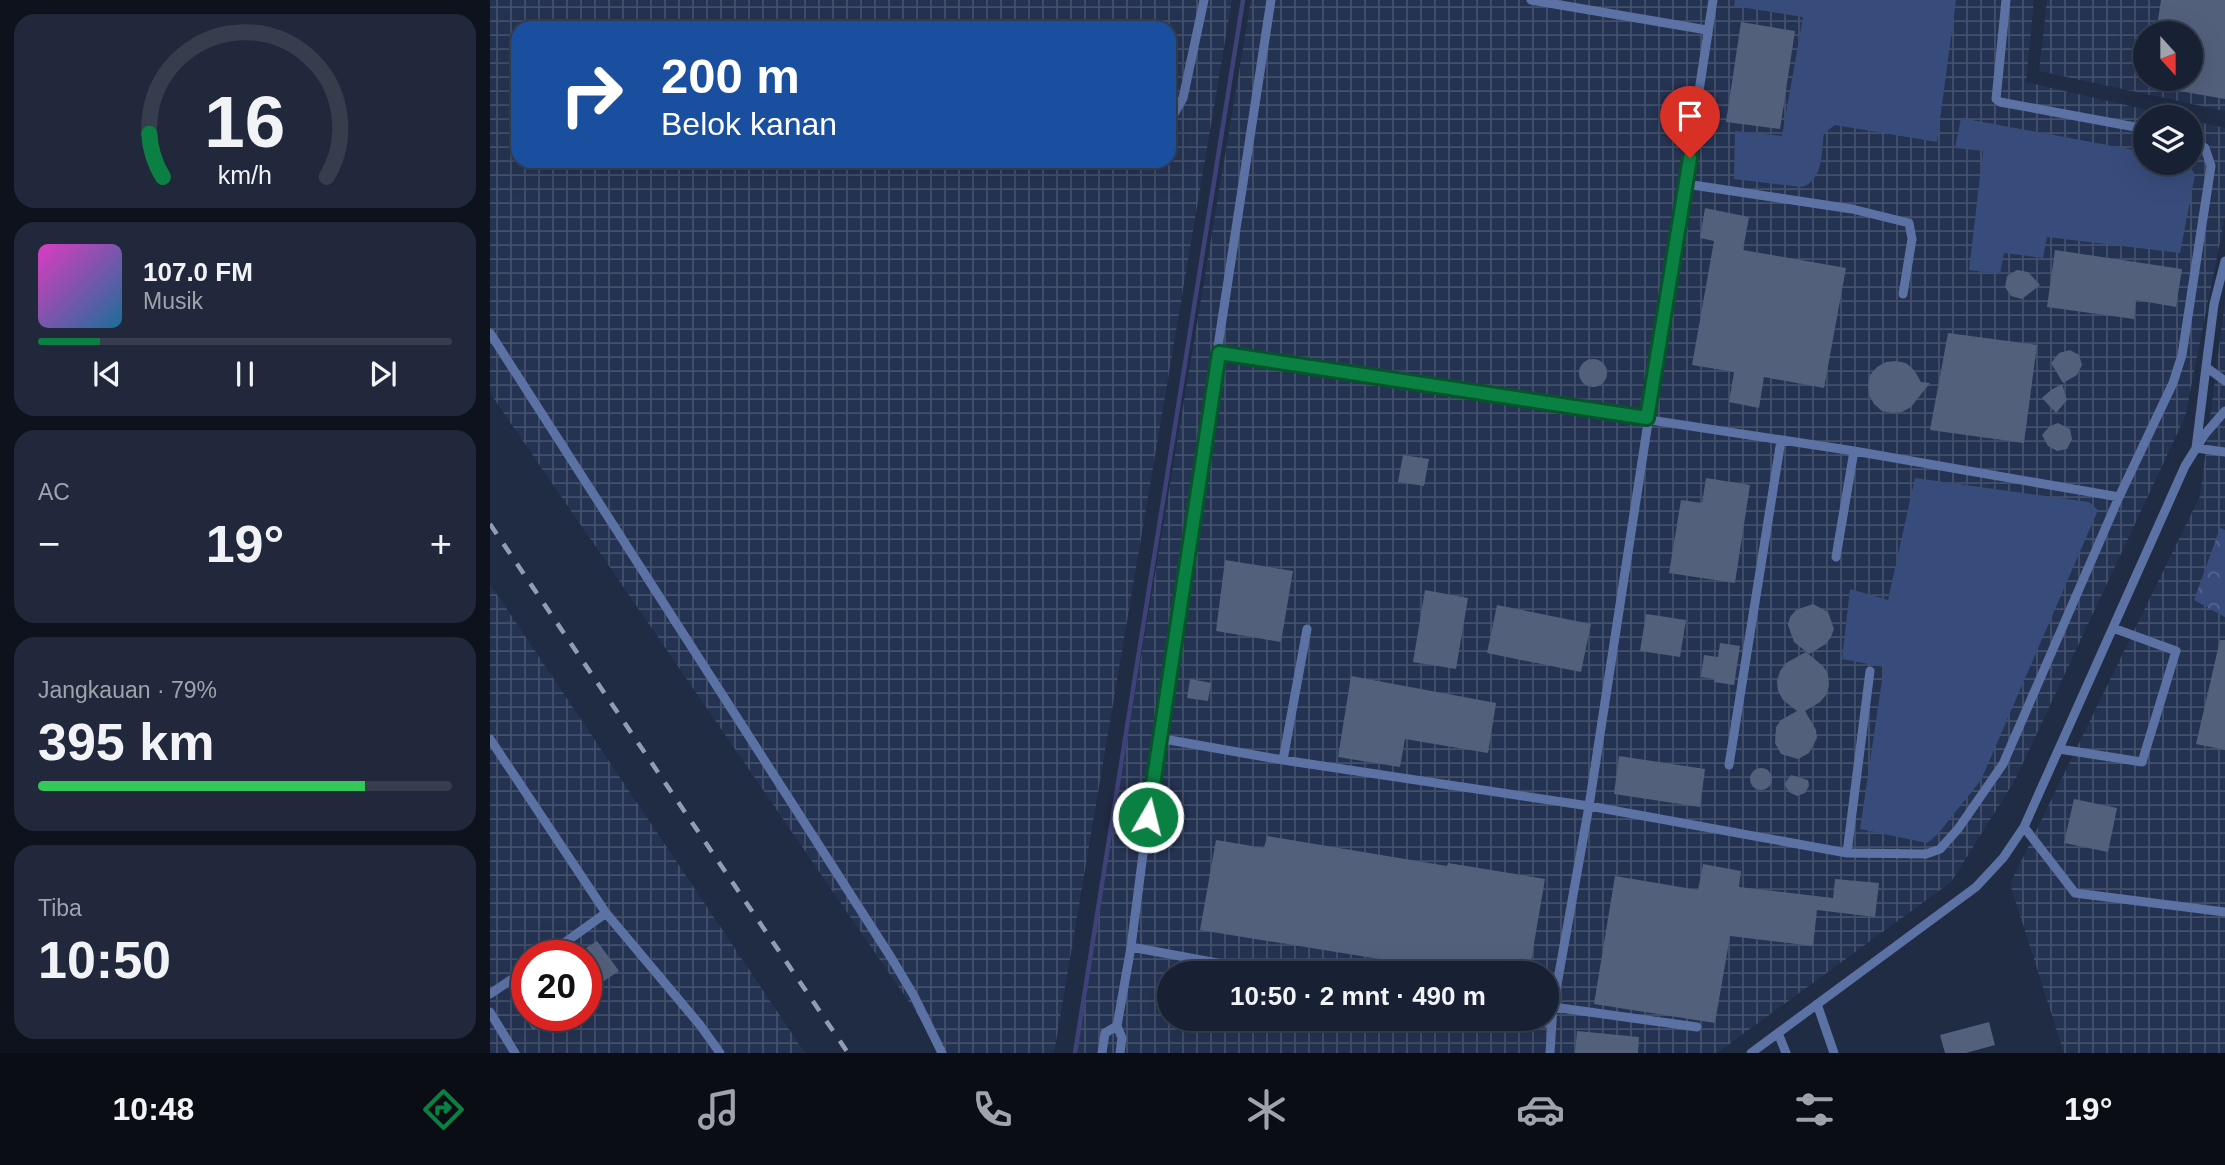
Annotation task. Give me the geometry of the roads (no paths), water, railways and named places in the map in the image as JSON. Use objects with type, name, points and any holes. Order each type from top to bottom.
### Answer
[{"type":"lane","points":[[1176,111],[1184,98],[1204,0]]},
{"type":"lane","points":[[1120,1053],[1122,1038],[1116,1026],[1131,947],[1158,738],[1272,0]]},
{"type":"lane","points":[[1531,0],[1707,30]]},
{"type":"lane","points":[[1559,974],[1589,807],[1713,0]]},
{"type":"lane","points":[[2006,0],[1996,99],[2000,102],[2133,127]]},
{"type":"lane","points":[[1158,738],[1589,807],[1847,853],[1926,854],[1940,849],[1958,829],[2003,764],[2119,497],[2173,383],[2182,355],[2211,166],[2203,147]]},
{"type":"lane","points":[[1686,184],[1852,209],[1909,223],[1912,239],[1903,294]]},
{"type":"lane","points":[[2196,448],[2214,304],[2225,261]]},
{"type":"lane","points":[[490,333],[892,959],[942,1053]]},
{"type":"lane","points":[[1219,353],[1854,450],[2119,497]]},
{"type":"lane","points":[[2206,367],[2225,381]]},
{"type":"lane","points":[[1751,1053],[1976,887],[2003,858],[2024,827],[2185,466],[2225,411]]},
{"type":"lane","points":[[1729,765],[1781,440]]},
{"type":"lane","points":[[2196,448],[2225,452]]},
{"type":"lane","points":[[1836,557],[1854,450]]},
{"type":"lane","points":[[2059,749],[2142,762],[2176,651],[2113,628]]},
{"type":"lane","points":[[1283,760],[1307,629]]},
{"type":"lane","points":[[1847,853],[1870,671]]},
{"type":"lane","points":[[490,740],[607,913],[720,1053]]},
{"type":"lane","points":[[2024,827],[2075,893],[2225,912]]},
{"type":"lane","points":[[568,940],[607,913]]},
{"type":"lane","points":[[1131,947],[1207,961]]},
{"type":"lane","points":[[490,994],[511,980]]},
{"type":"lane","points":[[1818,1004],[1834,1053]]},
{"type":"lane","points":[[1559,1008],[1697,1027]]},
{"type":"lane","points":[[490,1012],[515,1053]]},
{"type":"lane","points":[[1102,1053],[1105,1033],[1116,1026]]},
{"type":"lane","points":[[1550,1031],[1550,1053]]},
{"type":"lane","points":[[1778,1033],[1786,1053]]},
{"type":"waterway","points":[[1075,1053],[1243,0]]},
{"type":"railway","points":[[490,524],[848,1053]]}]
